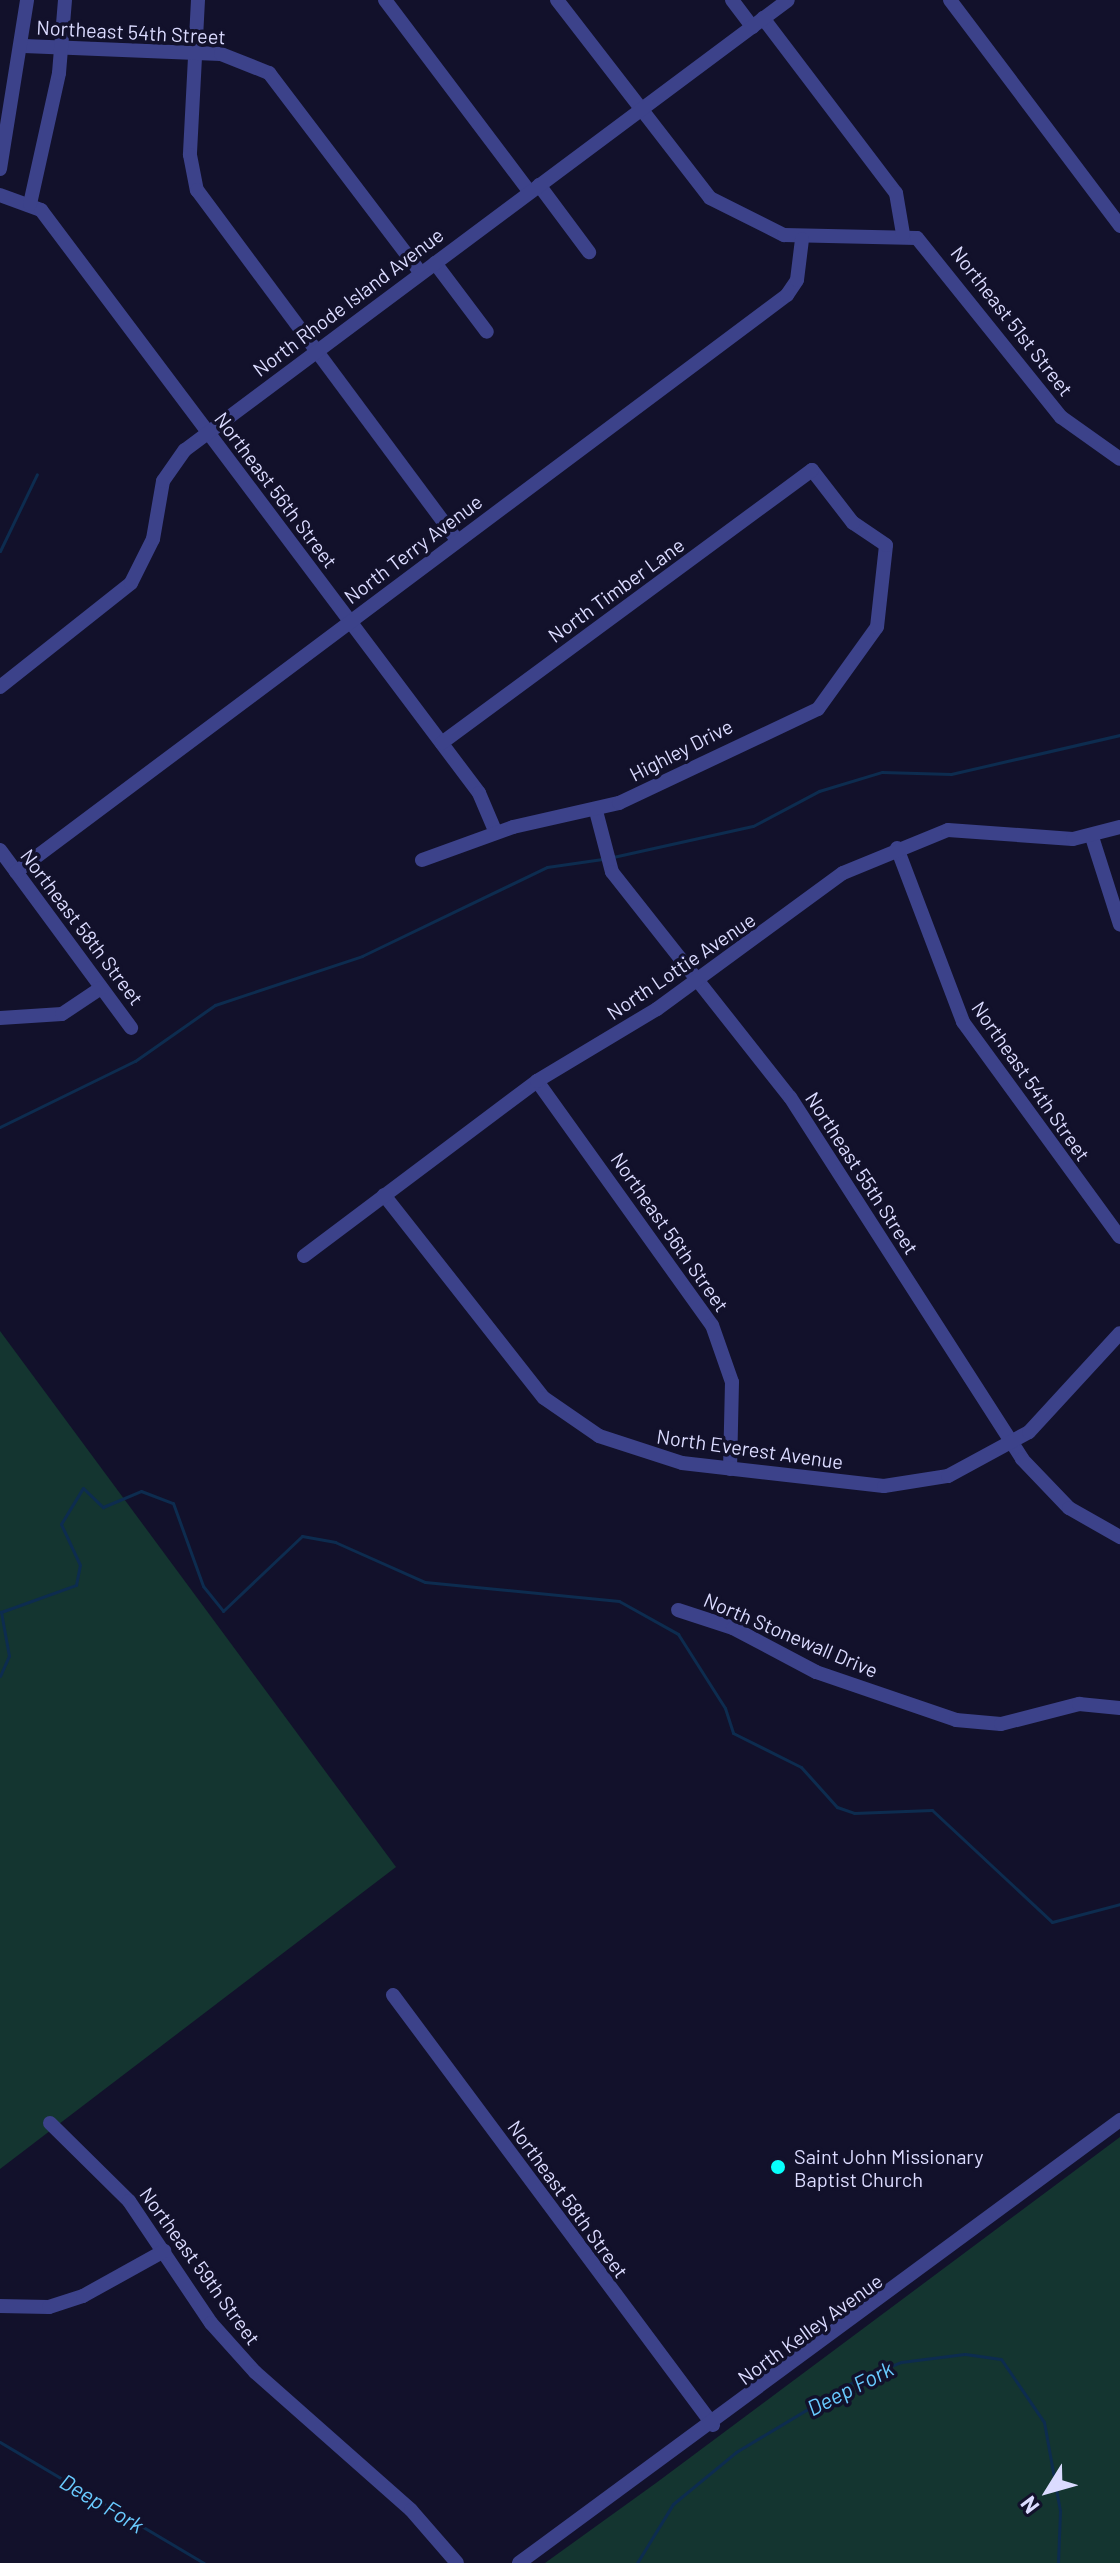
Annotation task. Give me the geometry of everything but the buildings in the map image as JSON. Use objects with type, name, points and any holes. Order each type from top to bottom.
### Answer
[{"type":"street","points":[[0,169],[24,46],[27,0]]},
{"type":"street","points":[[0,195],[30,204],[62,48],[65,0]]},
{"type":"street","points":[[198,0],[190,155],[197,190],[458,541]]},
{"type":"street","points":[[385,0],[534,188],[589,252]]},
{"type":"street","points":[[557,0],[710,198],[762,229],[802,239],[903,234],[896,193],[758,22],[732,0]]},
{"type":"street","name":"North Rhode Island Avenue","points":[[0,687],[131,583],[153,539],[163,481],[208,431],[788,0]]},
{"type":"street","points":[[950,0],[1120,226]]},
{"type":"street","name":"Northeast 54th Street","points":[[24,46],[195,54],[246,60],[269,73],[421,273]]},
{"type":"street","name":"Northeast 56th Street","points":[[30,204],[208,431],[442,743],[479,793],[496,833]]},
{"type":"street","name":"Northeast 51st Street","points":[[903,234],[925,243],[1061,417],[1102,451],[1120,459]]},
{"type":"street","name":"North Terry Avenue","points":[[16,872],[787,295],[797,280],[802,239]]},
{"type":"street","points":[[435,263],[487,332]]},
{"type":"street","name":"North Timber Lane","points":[[442,743],[812,470],[859,529],[883,541]]},
{"type":"street","name":"Highley Drive","points":[[422,860],[496,833],[596,811],[731,745],[792,725],[827,702],[877,627],[888,557],[883,541]]},
{"type":"street","name":"Northeast 55th Street","points":[[596,811],[605,862],[808,1124],[1012,1445],[1069,1508],[1120,1537]]},
{"type":"street","name":"North Lottie Avenue","points":[[304,1256],[537,1081],[698,981],[843,873],[897,848],[948,830],[1092,837],[1120,827]]},
{"type":"street","points":[[1092,837],[1120,925]]},
{"type":"street","name":"Northeast 54th Street","points":[[897,848],[963,1022],[1120,1237]]},
{"type":"street","name":"Northeast 58th Street","points":[[0,850],[131,1028]]},
{"type":"street","points":[[0,1018],[62,1014],[101,988]]},
{"type":"street","name":"Northeast 56th Street","points":[[537,1081],[712,1325],[732,1382],[730,1469]]},
{"type":"street","name":"North Everest Avenue","points":[[384,1195],[526,1379],[560,1411],[638,1453],[730,1469],[904,1485],[968,1468],[1012,1445],[1120,1333]]},
{"type":"street","name":"North Stonewall Drive","points":[[678,1610],[733,1628],[816,1672],[956,1720],[1001,1724],[1063,1707],[1120,1708]]},
{"type":"street","name":"Northeast 58th Street","points":[[393,1995],[713,2425]]},
{"type":"street","name":"North Kelley Avenue","points":[[519,2563],[713,2425],[1120,2120]]},
{"type":"street","name":"Northeast 59th Street","points":[[50,2123],[129,2201],[255,2372],[389,2490],[457,2563]]},
{"type":"street","points":[[0,2306],[49,2307],[83,2296],[164,2251]]},
{"type":"green space","points":[[0,1331],[396,1867],[0,2169]]},
{"type":"green space","points":[[1120,2137],[1120,2563],[545,2563],[656,2483]]},
{"type":"waterway","points":[[0,551],[37,474]]},
{"type":"waterway","points":[[613,857],[753,826],[819,791],[882,772],[951,774],[1120,735]]},
{"type":"waterway","points":[[0,1127],[135,1061],[215,1005],[362,956],[547,867],[602,859]]},
{"type":"waterway","points":[[1,1612],[76,1585],[80,1565],[61,1524],[83,1488],[103,1507],[141,1491],[173,1503],[203,1586],[223,1611],[302,1536],[335,1542],[425,1582],[619,1601],[678,1634],[725,1708],[733,1733],[801,1767],[837,1807],[854,1813],[932,1810],[1052,1922],[1120,1904]]},
{"type":"waterway","name":"Deep Fork","points":[[0,1676],[9,1656],[1,1612]]},
{"type":"waterway","name":"Deep Fork","points":[[637,2563],[673,2504],[736,2452],[858,2379],[901,2362],[965,2354],[1001,2359],[1044,2422],[1060,2511],[1058,2563]]},
{"type":"waterway","name":"Deep Fork","points":[[0,2442],[204,2563]]},
{"type":"place","name":"Saint John Missionary Baptist Church","points":[[778,2167]]}]
